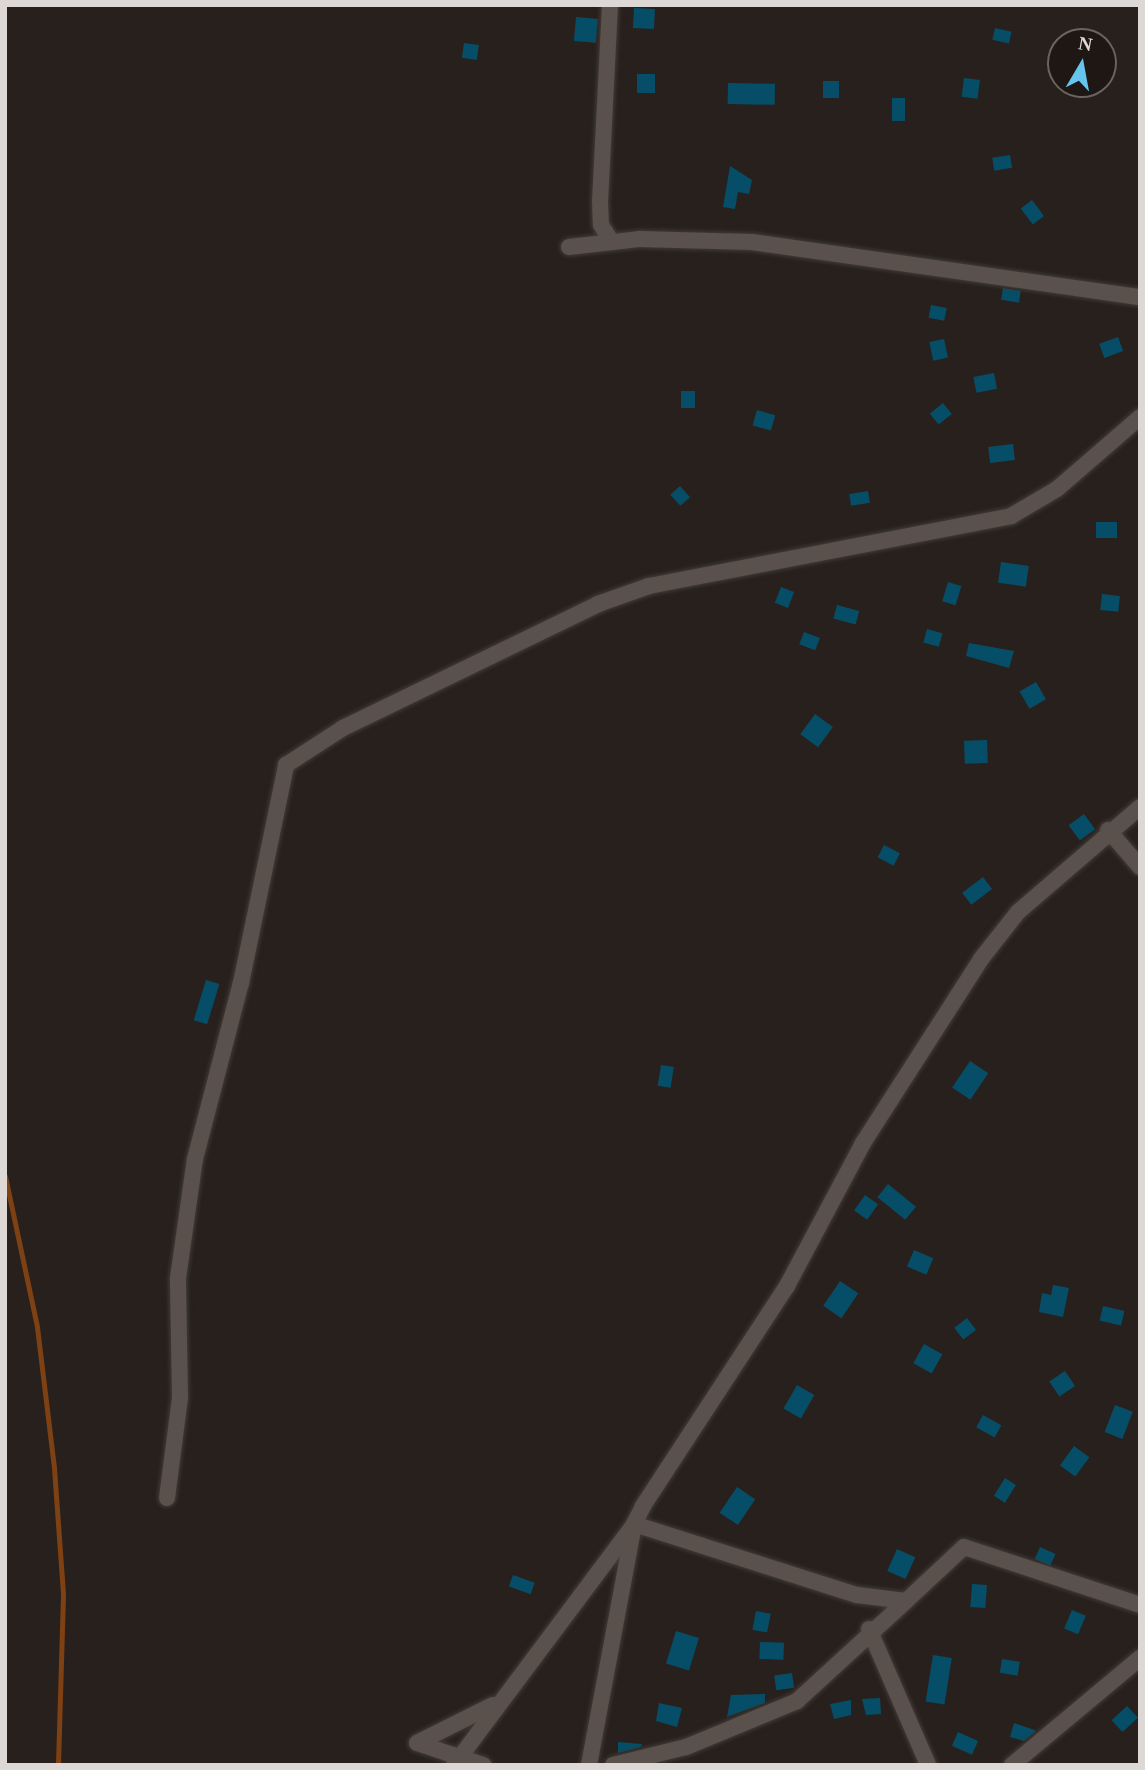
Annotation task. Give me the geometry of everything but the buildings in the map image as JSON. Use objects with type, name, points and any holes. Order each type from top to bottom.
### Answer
[{"type":"street","points":[[610,5],[600,200],[601,225],[612,242]]},
{"type":"street","points":[[569,247],[612,242],[752,242],[1140,297]]},
{"type":"street","points":[[167,1497],[180,1398],[178,1278],[195,1158],[241,983],[286,765],[343,728],[598,604],[649,586],[1011,516],[1058,489],[1140,417]]},
{"type":"street","points":[[455,1762],[634,1524],[787,1286],[931,1030],[1018,912],[1108,830],[1140,807]]},
{"type":"street","points":[[1108,830],[1140,867]]},
{"type":"street","points":[[634,1524],[823,1588],[906,1601]]},
{"type":"street","points":[[589,1765],[634,1524]]},
{"type":"street","points":[[613,1765],[686,1747],[797,1701],[869,1629],[906,1601],[964,1547],[1140,1605]]},
{"type":"street","points":[[869,1629],[928,1765]]},
{"type":"street","points":[[1012,1765],[1140,1658]]},
{"type":"street","points":[[483,1765],[455,1762],[417,1743],[497,1703]]},
{"type":"waterway","points":[[5,1176],[37,1327],[54,1468],[63,1595],[58,1765]]}]
